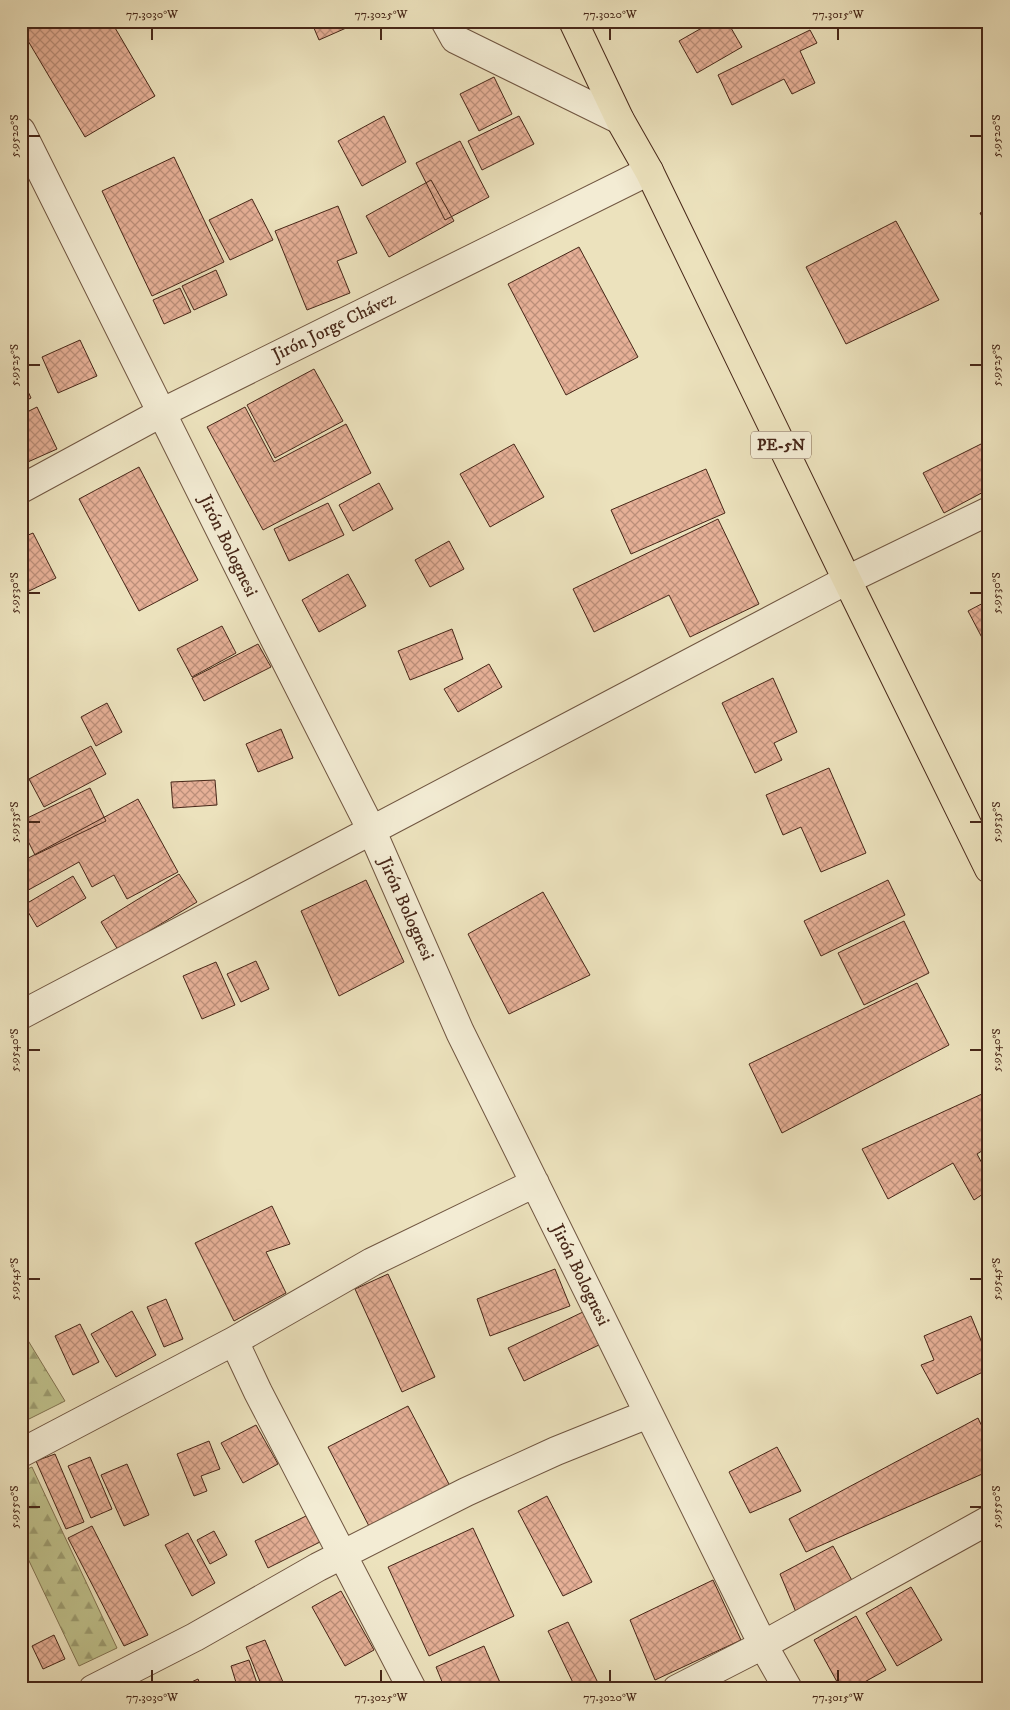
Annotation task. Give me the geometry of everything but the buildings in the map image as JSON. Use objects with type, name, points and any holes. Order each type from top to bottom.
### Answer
[{"type":"highway","name":"PE-5N","points":[[573,21],[620,120],[649,171],[989,868]]},
{"type":"street","points":[[445,21],[455,39],[620,120]]},
{"type":"street","name":"Jirón Bolognesi","points":[[21,131],[161,413],[372,829],[460,1032],[763,1645],[788,1689]]},
{"type":"street","name":"Jirón Jorge Chávez","points":[[21,489],[161,413],[649,171]]},
{"type":"street","points":[[24,1007],[372,829],[847,580],[989,510]]},
{"type":"street","points":[[21,1453],[234,1341],[372,1262],[535,1183]]},
{"type":"street","points":[[234,1341],[258,1392],[412,1689]]},
{"type":"street","points":[[93,1689],[195,1637],[342,1555],[466,1492],[556,1451],[648,1414]]},
{"type":"street","points":[[676,1689],[763,1645],[989,1520]]},
{"type":"green space","points":[[21,1329],[65,1401],[21,1423]]},
{"type":"green space","points":[[32,1467],[117,1648],[79,1666],[21,1544],[21,1472]]}]
